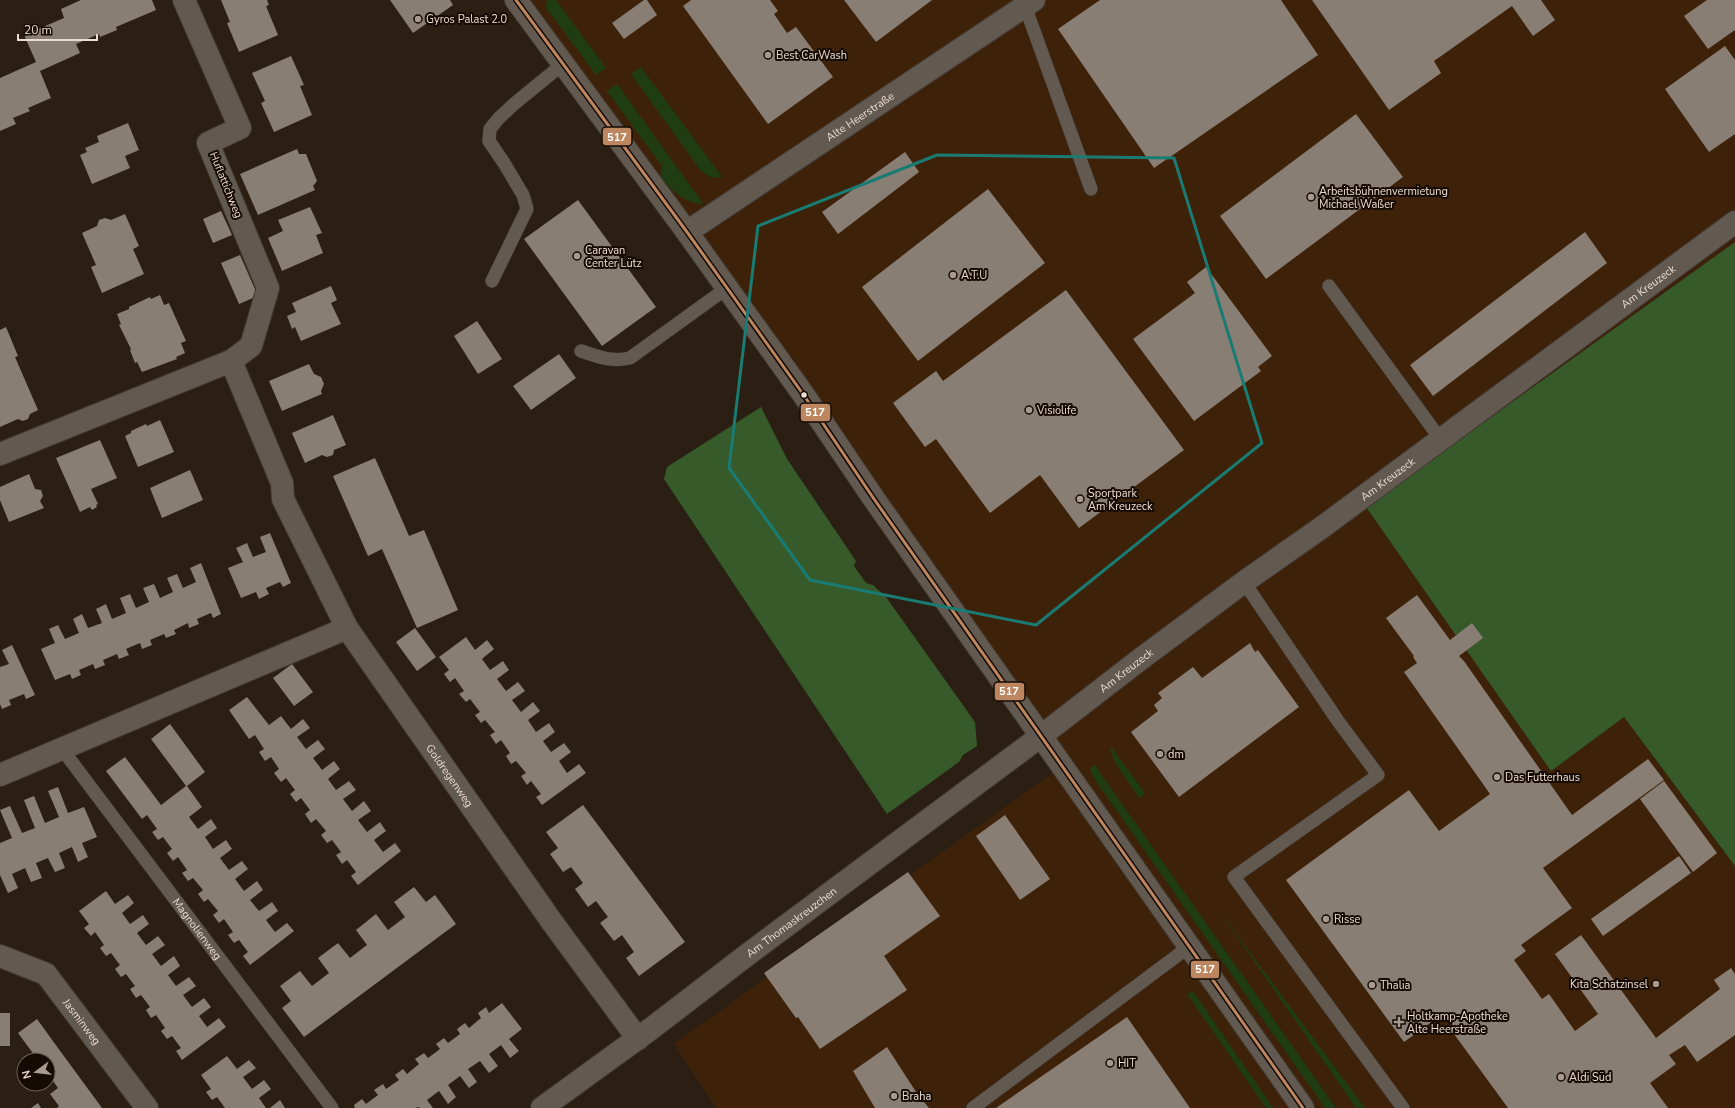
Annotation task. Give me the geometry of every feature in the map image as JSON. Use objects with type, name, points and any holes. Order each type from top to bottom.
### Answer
[{"type":"street","name":"Huflattichweg","points":[[0,454],[231,360],[251,346],[268,288],[208,143],[240,128],[184,0]]},
{"type":"street","points":[[516,0],[727,288],[1303,1108]]},
{"type":"street","name":"Alte Heerstraße","points":[[687,232],[1029,3]]},
{"type":"street","name":"Am Kreuzeck","points":[[1041,736],[1138,660],[1441,440],[1735,222]]},
{"type":"street","name":"Goldregenweg","points":[[231,360],[282,483],[283,499],[347,628],[552,922],[638,1039]]},
{"type":"street","points":[[0,775],[347,628]]},
{"type":"street","name":"Am Thomaskreuzchen","points":[[542,1108],[638,1039],[747,955],[1041,736]]},
{"type":"street","name":"Jasminweg","points":[[0,956],[46,974],[147,1108]]},
{"type":"lane","points":[[1029,3],[1091,189]]},
{"type":"lane","points":[[492,281],[527,209],[523,195],[489,141],[490,130],[499,118],[514,104],[563,64]]},
{"type":"lane","points":[[1328,286],[1441,440]]},
{"type":"lane","points":[[581,351],[601,358],[617,360],[630,358],[727,288]]},
{"type":"lane","points":[[1244,582],[1338,721],[1378,775],[1234,877],[1403,1108]]},
{"type":"lane","name":"Magnolienweg","points":[[62,749],[332,1108]]},
{"type":"lane","points":[[973,1108],[1190,946]]},
{"type":"highlighted area","points":[[937,155],[1174,158],[1262,443],[1036,625],[810,580],[729,468],[758,226]]},
{"type":"shaded area","points":[[516,0],[1735,0],[1735,242],[1366,507],[1551,771],[1624,717],[1724,852],[1735,844],[1735,1108],[716,1108],[674,1044],[1058,769]]},
{"type":"green space","points":[[547,0],[556,0],[606,68],[596,75],[545,6]]},
{"type":"green space","points":[[641,67],[722,177],[712,178],[701,171],[631,74]]},
{"type":"green space","points":[[617,84],[703,204],[684,199],[679,196],[660,178],[662,166],[607,91]]},
{"type":"green space","points":[[1735,242],[1735,866],[1624,717],[1551,771],[1366,507]]},
{"type":"green space","points":[[761,407],[787,459],[856,561],[854,566],[866,583],[873,585],[886,597],[975,722],[977,746],[963,755],[959,762],[887,814],[664,479],[667,467]]},
{"type":"green space","points":[[1112,748],[1145,793],[1139,798],[1116,764],[1110,750]]},
{"type":"green space","points":[[1094,764],[1336,1108],[1325,1108],[1093,777],[1090,769]]},
{"type":"green space","points":[[1215,905],[1365,1108],[1356,1108]]},
{"type":"green space","points":[[1193,991],[1273,1108],[1266,1108],[1187,994]]},
{"type":"building","points":[[81,0],[152,0],[156,10],[116,27],[117,30],[100,37],[99,34],[76,44],[80,53],[40,71],[51,98],[28,108],[30,111],[13,118],[16,124],[0,131],[0,78],[36,62],[24,35],[64,18],[61,9]]},
{"type":"building","points":[[221,0],[267,0],[269,5],[266,6],[278,35],[239,52],[227,23],[230,22]]},
{"type":"building","name":"Gyros Palast 2.0","points":[[390,0],[450,0],[453,5],[413,33]]},
{"type":"building","points":[[644,0],[647,0],[657,15],[624,39],[612,23]]},
{"type":"building","name":"Best CarWash","points":[[691,0],[770,0],[778,11],[774,14],[787,33],[796,27],[833,77],[768,124],[683,6]]},
{"type":"building","points":[[844,0],[932,0],[876,42]]},
{"type":"building","points":[[1100,0],[1281,0],[1318,55],[1154,168],[1058,29]]},
{"type":"building","points":[[1312,0],[1541,0],[1555,20],[1533,36],[1512,6],[1434,61],[1441,73],[1389,110]]},
{"type":"building","points":[[1707,0],[1735,0],[1735,30],[1708,49],[1684,16]]},
{"type":"building","points":[[1725,46],[1735,60],[1735,134],[1709,152],[1665,89]]},
{"type":"building","points":[[291,56],[304,85],[300,86],[312,115],[274,132],[261,103],[265,101],[252,73]]},
{"type":"building","name":"Arbeitsbühnenvermietung Michael Waßer","points":[[1356,114],[1403,177],[1266,279],[1220,216]]},
{"type":"building","points":[[128,123],[139,150],[125,156],[130,168],[92,184],[80,155],[87,152],[85,148],[99,142],[97,136]]},
{"type":"building","points":[[297,149],[299,154],[306,154],[317,181],[313,186],[315,190],[258,215],[240,174]]},
{"type":"building","points":[[905,152],[919,172],[838,234],[822,212]]},
{"type":"building","name":"A.T.U","points":[[988,189],[1045,263],[918,361],[862,287]]},
{"type":"building","points":[[578,200],[656,307],[602,346],[524,239]]},
{"type":"building","points":[[310,207],[322,233],[316,235],[323,253],[282,271],[268,238],[283,231],[278,220]]},
{"type":"building","points":[[221,211],[232,235],[213,243],[203,219]]},
{"type":"building","points":[[125,214],[139,246],[133,249],[144,274],[102,293],[91,267],[96,265],[82,233],[97,226],[99,220],[105,218],[111,220]]},
{"type":"building","points":[[1585,232],[1607,263],[1433,396],[1410,365]]},
{"type":"building","points":[[240,255],[258,296],[239,304],[221,263]]},
{"type":"building","points":[[1206,267],[1272,356],[1258,367],[1261,371],[1194,421],[1133,339],[1195,293],[1187,282]]},
{"type":"building","points":[[331,286],[337,300],[331,303],[341,324],[301,341],[295,327],[292,329],[287,316],[296,312],[292,303]]},
{"type":"building","points":[[1066,290],[1184,450],[1079,528],[1040,475],[990,513],[936,439],[925,447],[893,403],[936,371],[943,381]]},
{"type":"building","points":[[160,295],[164,305],[169,303],[186,341],[181,343],[185,353],[176,357],[177,359],[142,372],[137,362],[135,363],[130,350],[131,349],[119,325],[121,324],[117,314],[150,297],[151,299]]},
{"type":"building","points":[[477,321],[502,359],[478,374],[454,336]]},
{"type":"building","points":[[6,327],[18,356],[15,357],[38,410],[30,414],[28,419],[23,421],[18,419],[0,427],[0,330]]},
{"type":"building","points":[[559,354],[576,378],[531,410],[513,386]]},
{"type":"building","points":[[309,364],[314,374],[321,377],[324,384],[321,391],[322,394],[282,411],[269,381]]},
{"type":"building","points":[[333,415],[346,445],[334,450],[333,455],[327,457],[322,455],[305,463],[292,433]]},
{"type":"building","points":[[160,420],[174,452],[138,467],[125,436],[131,433],[131,431],[146,424],[147,426]]},
{"type":"building","points":[[100,440],[117,478],[91,489],[98,504],[96,505],[97,507],[92,510],[90,507],[80,512],[56,458]]},
{"type":"building","points":[[375,458],[409,536],[424,530],[458,610],[417,628],[382,549],[368,556],[333,476]]},
{"type":"building","points":[[190,470],[203,500],[162,518],[150,488]]},
{"type":"building","points":[[29,474],[35,489],[41,490],[43,496],[40,501],[44,508],[9,522],[0,500],[0,487]]},
{"type":"building","points":[[270,533],[291,583],[283,587],[280,582],[266,588],[269,594],[259,599],[256,592],[241,598],[228,568],[243,562],[236,548],[247,543],[253,557],[266,552],[260,537]]},
{"type":"building","points":[[201,563],[221,614],[213,618],[211,613],[197,619],[199,624],[189,628],[188,623],[174,630],[176,634],[166,638],[164,634],[150,640],[152,645],[142,649],[140,643],[126,649],[129,655],[119,659],[117,654],[103,660],[105,665],[95,669],[93,664],[79,670],[81,675],[72,679],[70,674],[55,680],[41,649],[55,643],[49,629],[58,625],[65,639],[79,633],[73,619],[82,614],[88,628],[102,623],[96,609],[106,604],[112,619],[126,613],[120,598],[130,594],[136,608],[149,602],[143,588],[154,584],[160,598],[173,592],[167,578],[177,574],[183,588],[196,582],[190,568]]},
{"type":"building","points":[[1417,595],[1450,640],[1472,623],[1483,638],[1459,656],[1572,815],[1648,759],[1664,780],[1543,868],[1572,908],[1521,945],[1526,951],[1514,960],[1542,999],[1549,994],[1575,1031],[1598,1014],[1555,954],[1581,935],[1656,1038],[1720,989],[1714,980],[1731,968],[1735,974],[1735,1035],[1697,1062],[1685,1045],[1669,1055],[1676,1064],[1650,1083],[1668,1108],[1508,1108],[1454,1034],[1458,1032],[1444,1013],[1404,1042],[1286,880],[1409,790],[1439,831],[1490,794],[1404,672],[1417,663],[1413,657],[1414,656],[1386,618]]},
{"type":"building","points":[[415,628],[436,657],[417,671],[396,642]]},
{"type":"building","points":[[466,637],[475,650],[487,640],[494,649],[482,659],[490,670],[503,661],[509,670],[497,679],[506,691],[518,682],[525,691],[512,700],[521,712],[533,702],[540,711],[528,720],[536,732],[549,723],[555,732],[543,741],[551,752],[564,743],[571,752],[559,761],[567,773],[579,764],[586,773],[542,805],[536,797],[541,794],[531,781],[527,785],[521,776],[526,773],[516,761],[511,764],[506,756],[510,753],[501,740],[496,744],[490,735],[495,732],[485,720],[481,723],[475,715],[480,712],[470,699],[466,702],[459,694],[464,691],[455,678],[450,682],[444,674],[449,670],[439,657]]},
{"type":"building","points":[[1250,643],[1255,652],[1258,650],[1299,707],[1179,797],[1131,732],[1158,711],[1154,705],[1162,698],[1158,693],[1193,667],[1202,678]]},
{"type":"building","points":[[12,645],[35,695],[26,699],[24,694],[9,700],[11,705],[2,709],[0,704],[0,667],[9,664],[2,650]]},
{"type":"building","points":[[292,664],[313,692],[294,706],[273,678]]},
{"type":"building","points":[[247,697],[269,725],[281,716],[291,729],[303,719],[310,728],[297,737],[306,749],[318,740],[325,749],[313,758],[322,770],[334,761],[340,769],[328,779],[336,790],[349,781],[356,790],[343,799],[352,811],[364,801],[371,811],[358,820],[367,832],[380,822],[386,831],[374,840],[383,852],[395,843],[401,851],[358,885],[351,876],[356,872],[347,860],[342,864],[336,855],[341,852],[332,840],[327,843],[321,835],[326,831],[316,819],[311,823],[305,814],[310,810],[301,798],[296,802],[290,794],[295,790],[286,778],[281,782],[274,773],[279,769],[271,757],[265,761],[259,752],[264,749],[255,735],[249,739],[229,710]]},
{"type":"building","points":[[170,724],[205,772],[187,786],[202,807],[189,817],[198,829],[211,819],[217,828],[205,837],[213,849],[226,840],[232,849],[220,858],[229,870],[242,861],[248,869],[235,879],[244,891],[257,881],[263,890],[250,900],[259,911],[272,902],[278,911],[266,920],[275,932],[287,923],[294,931],[250,965],[243,956],[248,952],[239,940],[234,943],[228,935],[233,932],[224,919],[219,923],[213,915],[218,911],[208,899],[204,902],[198,894],[203,890],[193,878],[188,881],[182,873],[187,870],[178,857],[173,861],[167,853],[172,849],[163,837],[158,840],[152,832],[157,829],[147,815],[142,819],[106,771],[125,757],[161,805],[186,786],[151,739]]},
{"type":"building","points":[[1664,781],[1717,853],[1693,872],[1640,799]]},
{"type":"building","points":[[58,787],[68,813],[84,807],[97,837],[82,843],[88,857],[78,862],[72,847],[59,853],[65,868],[55,872],[48,858],[36,863],[42,878],[31,882],[25,868],[12,874],[18,888],[8,893],[0,875],[0,843],[12,838],[0,810],[10,806],[22,833],[35,828],[24,800],[34,796],[45,823],[59,817],[48,791]]},
{"type":"building","points":[[583,805],[685,942],[639,976],[626,958],[634,952],[622,935],[614,941],[600,923],[608,917],[596,901],[588,907],[575,889],[583,883],[571,867],[563,872],[550,854],[558,848],[546,832]]},
{"type":"building","points":[[1005,815],[1050,879],[1020,900],[976,836]]},
{"type":"building","points":[[1679,856],[1691,873],[1603,936],[1591,919]]},
{"type":"building","points":[[908,872],[940,916],[884,956],[907,990],[820,1049],[798,1017],[796,1018],[764,973]]},
{"type":"building","points":[[414,887],[426,902],[435,895],[456,924],[304,1037],[282,1008],[291,1001],[280,986],[300,971],[312,986],[329,973],[318,958],[338,943],[350,958],[367,945],[356,930],[376,914],[388,930],[405,917],[394,902]]},
{"type":"building","points":[[106,891],[115,904],[128,895],[134,903],[122,913],[130,924],[143,915],[149,924],[137,933],[146,945],[158,936],[165,945],[152,954],[161,966],[174,956],[180,966],[168,975],[176,986],[189,977],[196,986],[183,995],[192,1007],[204,998],[211,1007],[199,1016],[207,1027],[219,1018],[226,1027],[182,1060],[176,1051],[181,1048],[172,1036],[167,1039],[161,1031],[165,1028],[156,1015],[151,1018],[146,1010],[150,1007],[141,995],[136,998],[130,989],[135,986],[126,974],[121,977],[115,969],[120,965],[111,953],[106,956],[100,948],[104,945],[95,932],[91,936],[84,928],[89,924],[79,911]]},
{"type":"building","points":[[502,1003],[522,1029],[509,1039],[519,1051],[510,1058],[501,1045],[489,1054],[498,1066],[489,1073],[480,1061],[468,1069],[477,1082],[469,1088],[460,1076],[448,1085],[456,1097],[448,1104],[439,1091],[427,1100],[433,1108],[355,1108],[354,1105],[362,1099],[366,1104],[378,1095],[374,1090],[383,1084],[386,1089],[399,1080],[395,1075],[403,1069],[407,1074],[419,1064],[415,1059],[424,1053],[428,1058],[440,1049],[436,1044],[444,1038],[448,1043],[460,1034],[457,1029],[465,1023],[469,1028],[481,1018],[478,1013],[486,1007],[489,1013]]},
{"type":"building","points":[[0,1013],[10,1013],[10,1046],[0,1046]]},
{"type":"building","name":"HIT","points":[[1127,1017],[1190,1108],[996,1108]]},
{"type":"building","points":[[37,1019],[102,1108],[57,1108],[59,1106],[50,1094],[56,1092],[58,1088],[56,1085],[56,1052],[32,1052],[18,1033]]},
{"type":"building","points":[[887,1047],[918,1095],[929,1108],[875,1108],[853,1071]]},
{"type":"building","points":[[227,1056],[237,1069],[249,1060],[256,1068],[243,1077],[252,1089],[264,1080],[271,1089],[259,1098],[266,1108],[225,1108],[217,1097],[212,1100],[206,1092],[211,1089],[201,1075]]},
{"type":"building","points":[[280,1100],[285,1108],[270,1108]]},
{"type":"building","points":[[38,1103],[41,1108],[31,1108]]},
{"type":"transit line","name":"517","points":[[516,0],[687,232],[803,394],[874,499],[1303,1108]]},
{"type":"place","name":"Gyros Palast 2.0","points":[[418,19]]},
{"type":"place","name":"Best CarWash","points":[[768,55]]},
{"type":"place","name":"Arbeitsbühnenvermietung Michael Waßer","points":[[1311,197]]},
{"type":"place","name":"Caravan Center Lütz","points":[[577,256]]},
{"type":"place","name":"A.T.U","points":[[953,275]]},
{"type":"place","name":"Visiolife","points":[[1029,410]]},
{"type":"place","name":"Sportpark Am Kreuzeck","points":[[1080,499]]},
{"type":"place","name":"dm","points":[[1160,754]]},
{"type":"place","name":"Das Futterhaus","points":[[1497,777]]},
{"type":"place","name":"Risse","points":[[1326,919]]},
{"type":"place","name":"Kita Schatzinsel","points":[[1656,984]]},
{"type":"place","name":"Thalia","points":[[1372,985]]},
{"type":"place","name":"Holtkamp-Apotheke Alte Heerstraße","points":[[1399,1022]]},
{"type":"place","name":"HIT","points":[[1110,1063]]},
{"type":"place","name":"Aldi Süd","points":[[1561,1077]]},
{"type":"place","name":"Braha","points":[[894,1096]]}]
